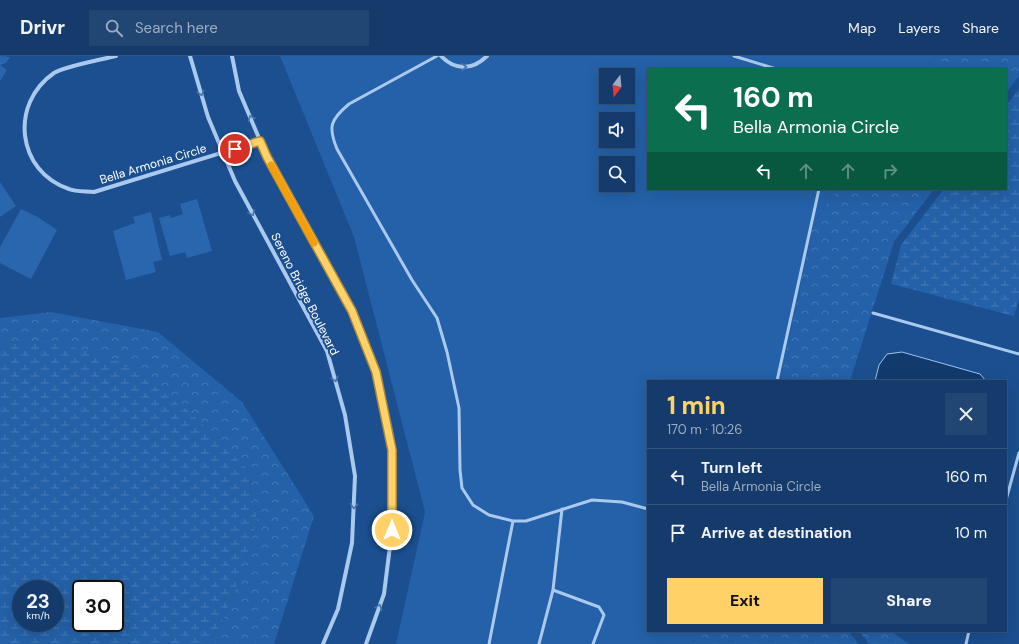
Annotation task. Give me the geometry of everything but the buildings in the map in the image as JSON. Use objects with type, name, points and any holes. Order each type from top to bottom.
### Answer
[{"type":"street","name":"Bella Armonia Circle","points":[[116,56],[55,72],[39,87],[26,109],[23,135],[32,160],[49,178],[70,190],[94,192],[260,141]]},
{"type":"street","name":"Sereno Bridge Boulevard","points":[[190,56],[208,117],[235,181],[327,351],[345,415],[355,476],[352,543],[338,609],[323,644]]},
{"type":"street","points":[[232,56],[239,91],[267,157],[352,311],[376,372],[392,450],[392,530],[384,594],[366,644]]},
{"type":"street","points":[[441,56],[454,66],[463,68],[480,63],[487,56]]},
{"type":"lane","points":[[438,56],[349,104],[339,112],[333,122],[331,134],[340,156],[412,280],[437,318],[447,352],[459,408],[460,470],[462,488],[473,505],[489,515],[513,521],[526,521],[592,500],[622,502],[647,509]]},
{"type":"lane","points":[[734,56],[773,68]]},
{"type":"lane","points":[[777,380],[819,190]]},
{"type":"lane","points":[[873,313],[1019,354]]},
{"type":"lane","points":[[1007,496],[1019,453]]},
{"type":"lane","points":[[539,644],[553,590],[562,510]]},
{"type":"lane","points":[[489,644],[513,521]]},
{"type":"lane","points":[[553,590],[599,607],[604,615],[593,644]]},
{"type":"lane","points":[[966,644],[969,632]]},
{"type":"green space","points":[[280,56],[935,56],[927,68],[647,68],[647,190],[837,190],[814,222],[780,380],[647,380],[647,632],[698,632],[692,644],[396,644],[425,512],[354,237]]},
{"type":"green space","points":[[935,56],[1019,56],[1019,76],[1007,92],[1007,68],[927,68]]},
{"type":"green space","points":[[1019,89],[1019,299],[1014,316],[891,284],[901,245],[943,190],[1007,190],[1007,105]]},
{"type":"green space","points":[[837,190],[933,190],[894,242],[850,380],[780,380],[814,222]]},
{"type":"green space","points":[[51,312],[158,332],[242,402],[314,516],[274,644],[205,644],[221,625],[244,567],[257,520],[247,469],[54,341],[0,343],[0,318]]},
{"type":"green space","points":[[54,341],[123,363],[191,413],[247,469],[257,520],[244,567],[221,625],[205,644],[0,644],[0,343]]},
{"type":"green space","points":[[698,632],[849,632],[859,644],[692,644]]},
{"type":"green space","points":[[860,632],[892,632],[909,644],[869,644]]},
{"type":"shaded area","points":[[902,352],[980,374],[985,380],[875,380],[879,365],[887,354]]},
{"type":"slow traffic","points":[[271,165],[314,243]]},
{"type":"route","points":[[235,149],[260,141],[267,157],[352,311],[376,372],[392,450],[392,530]]}]
